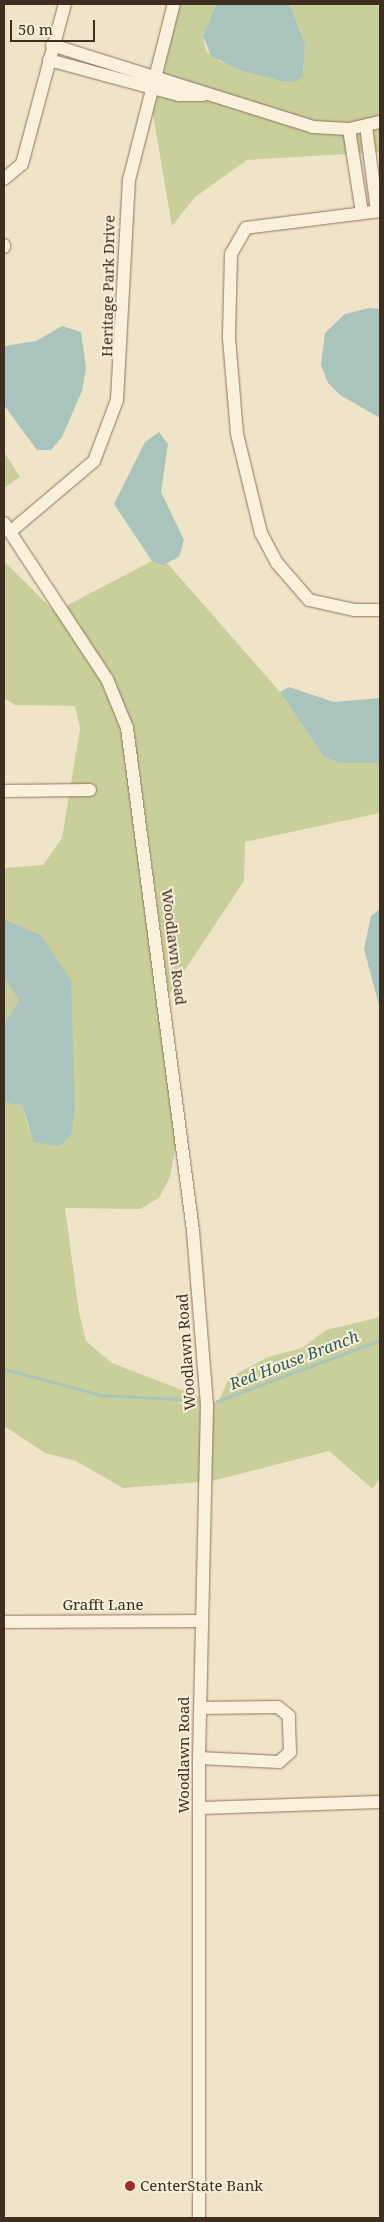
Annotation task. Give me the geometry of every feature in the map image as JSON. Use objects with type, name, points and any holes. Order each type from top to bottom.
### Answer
[{"type":"street","points":[[4,179],[22,164],[52,45],[65,4]]},
{"type":"street","name":"Heritage Park Drive","points":[[7,528],[94,461],[118,400],[128,180],[153,74],[174,4]]},
{"type":"street","points":[[52,45],[153,74],[206,95],[313,126],[349,129],[380,122]]},
{"type":"street","points":[[49,60],[179,95],[206,95]]},
{"type":"street","points":[[366,126],[379,211],[246,228],[231,254],[231,392],[261,533],[277,563],[309,600],[354,610],[380,610]]},
{"type":"street","points":[[349,129],[362,213]]},
{"type":"street","name":"Woodlawn Road","points":[[7,528],[107,679],[127,728],[204,1336],[206,1460],[199,1758],[199,2218]]},
{"type":"street","points":[[4,791],[90,790]]},
{"type":"street","name":"Grafft Lane","points":[[4,1622],[202,1621]]},
{"type":"street","points":[[199,1758],[279,1762],[290,1752],[289,1716],[278,1707],[200,1708]]},
{"type":"street","points":[[200,1808],[380,1802]]},
{"type":"green space","points":[[177,4],[216,4],[203,36],[206,51],[221,62],[303,76],[305,44],[290,4],[380,4],[380,152],[247,160],[195,197],[172,226],[148,85]]},
{"type":"green space","points":[[4,452],[20,477],[4,488]]},
{"type":"green space","points":[[4,561],[55,612],[102,683],[122,730],[176,1145],[170,1177],[159,1198],[140,1209],[65,1208],[79,1312],[86,1341],[112,1363],[200,1397],[200,1482],[123,1488],[76,1461],[45,1453],[4,1426],[4,1103],[22,1105],[29,1129],[71,980],[41,935],[4,919],[4,868],[43,865],[62,838],[80,728],[75,706],[15,705],[4,698]]},
{"type":"green space","points":[[152,561],[168,564],[280,692],[324,757],[339,763],[380,763],[380,813],[245,842],[244,881],[169,994],[133,726],[111,675],[66,606]]},
{"type":"green space","points":[[4,978],[19,1000],[4,1024]]},
{"type":"green space","points":[[380,1317],[380,1477],[373,1489],[329,1451],[212,1481],[212,1401],[218,1403],[229,1378],[268,1357],[302,1348],[326,1330]]},
{"type":"water","points":[[216,4],[290,4],[305,44],[303,76],[296,82],[282,81],[240,70],[211,56],[203,36]]},
{"type":"water","points":[[369,308],[380,309],[380,418],[340,395],[328,383],[321,365],[325,333],[345,314]]},
{"type":"water","points":[[62,326],[81,332],[86,368],[82,391],[62,437],[51,450],[37,450],[4,405],[4,346],[36,341]]},
{"type":"water","points":[[159,432],[168,444],[161,492],[184,540],[179,557],[163,565],[152,561],[114,504],[145,442]]},
{"type":"water","points":[[289,687],[334,702],[380,698],[380,763],[339,763],[324,757],[280,692]]},
{"type":"water","points":[[380,909],[380,1009],[364,949],[371,916]]},
{"type":"water","points":[[4,919],[41,935],[71,980],[75,1109],[71,1135],[60,1146],[34,1142],[22,1105],[4,1103],[4,1024],[19,1000],[4,978]]},
{"type":"waterway","name":"Red House Branch","points":[[217,1401],[380,1340]]},
{"type":"waterway","name":"Red House Branch","points":[[4,1369],[101,1395],[196,1400]]},
{"type":"place","name":"CenterState Bank","points":[[130,2186]]}]
